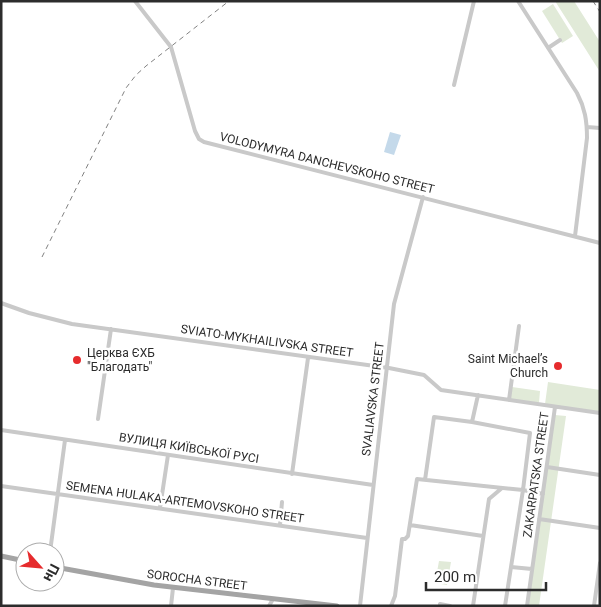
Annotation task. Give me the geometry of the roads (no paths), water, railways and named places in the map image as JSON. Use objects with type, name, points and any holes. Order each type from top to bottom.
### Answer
[{"type":"main road","points":[[1,556],[15,559]]},
{"type":"main road","name":"SOROCHA STREET","points":[[65,569],[173,588],[338,606]]},
{"type":"street","name":"VOLODYMYRA DANCHEVSKOHO STREET","points":[[135,1],[171,47],[195,131],[201,141],[600,242]]},
{"type":"street","points":[[454,86],[474,1]]},
{"type":"street","points":[[518,1],[581,101],[587,126],[575,236]]},
{"type":"street","points":[[548,48],[560,40]]},
{"type":"street","points":[[587,126],[600,128]]},
{"type":"street","name":"SVALIAVSKA STREET","points":[[360,606],[394,304],[423,198]]},
{"type":"street","name":"SVIATO-MYKHAILIVSKA STREET","points":[[1,303],[52,319],[111,330],[387,368],[424,375],[442,390],[600,414]]},
{"type":"street","points":[[508,400],[519,326]]},
{"type":"street","points":[[98,420],[111,330]]},
{"type":"street","points":[[292,474],[308,358]]},
{"type":"street","points":[[472,422],[478,395]]},
{"type":"street","name":"ZAKARPATSKA STREET","points":[[527,606],[555,407]]},
{"type":"street","points":[[425,480],[434,417],[530,432],[524,490],[505,606]]},
{"type":"street","name":"ВУЛИЦЯ КИЇВСЬКОЇ РУСІ","points":[[1,430],[292,474],[373,484]]},
{"type":"street","points":[[51,542],[65,440]]},
{"type":"street","points":[[160,508],[168,455]]},
{"type":"street","points":[[547,467],[600,475]]},
{"type":"street","points":[[391,606],[395,596],[402,539],[408,536],[417,479],[524,490],[543,494]]},
{"type":"street","name":"SEMENA HULAKA-ARTEMOVSKOHO STREET","points":[[1,486],[367,538]]},
{"type":"street","points":[[473,606],[489,499],[502,488]]},
{"type":"street","points":[[280,525],[282,502]]},
{"type":"street","points":[[539,519],[600,528]]},
{"type":"street","points":[[410,525],[484,536]]},
{"type":"street","points":[[594,606],[600,564]]},
{"type":"street","points":[[511,567],[532,569]]},
{"type":"street","points":[[172,606],[173,588]]},
{"type":"street","points":[[269,606],[273,599]]},
{"type":"street","points":[[440,604],[450,606]]},
{"type":"water","points":[[390,132],[401,135],[394,155],[384,152]]},
{"type":"railway","points":[[42,257],[126,88],[146,66],[229,1]]},
{"type":"railway","points":[[593,1],[600,12]]},
{"type":"place","name":"Церква ЄХБ \"Благодать\"","points":[[77,360]]},
{"type":"place","name":"Saint Michael’s Church","points":[[558,366]]}]
